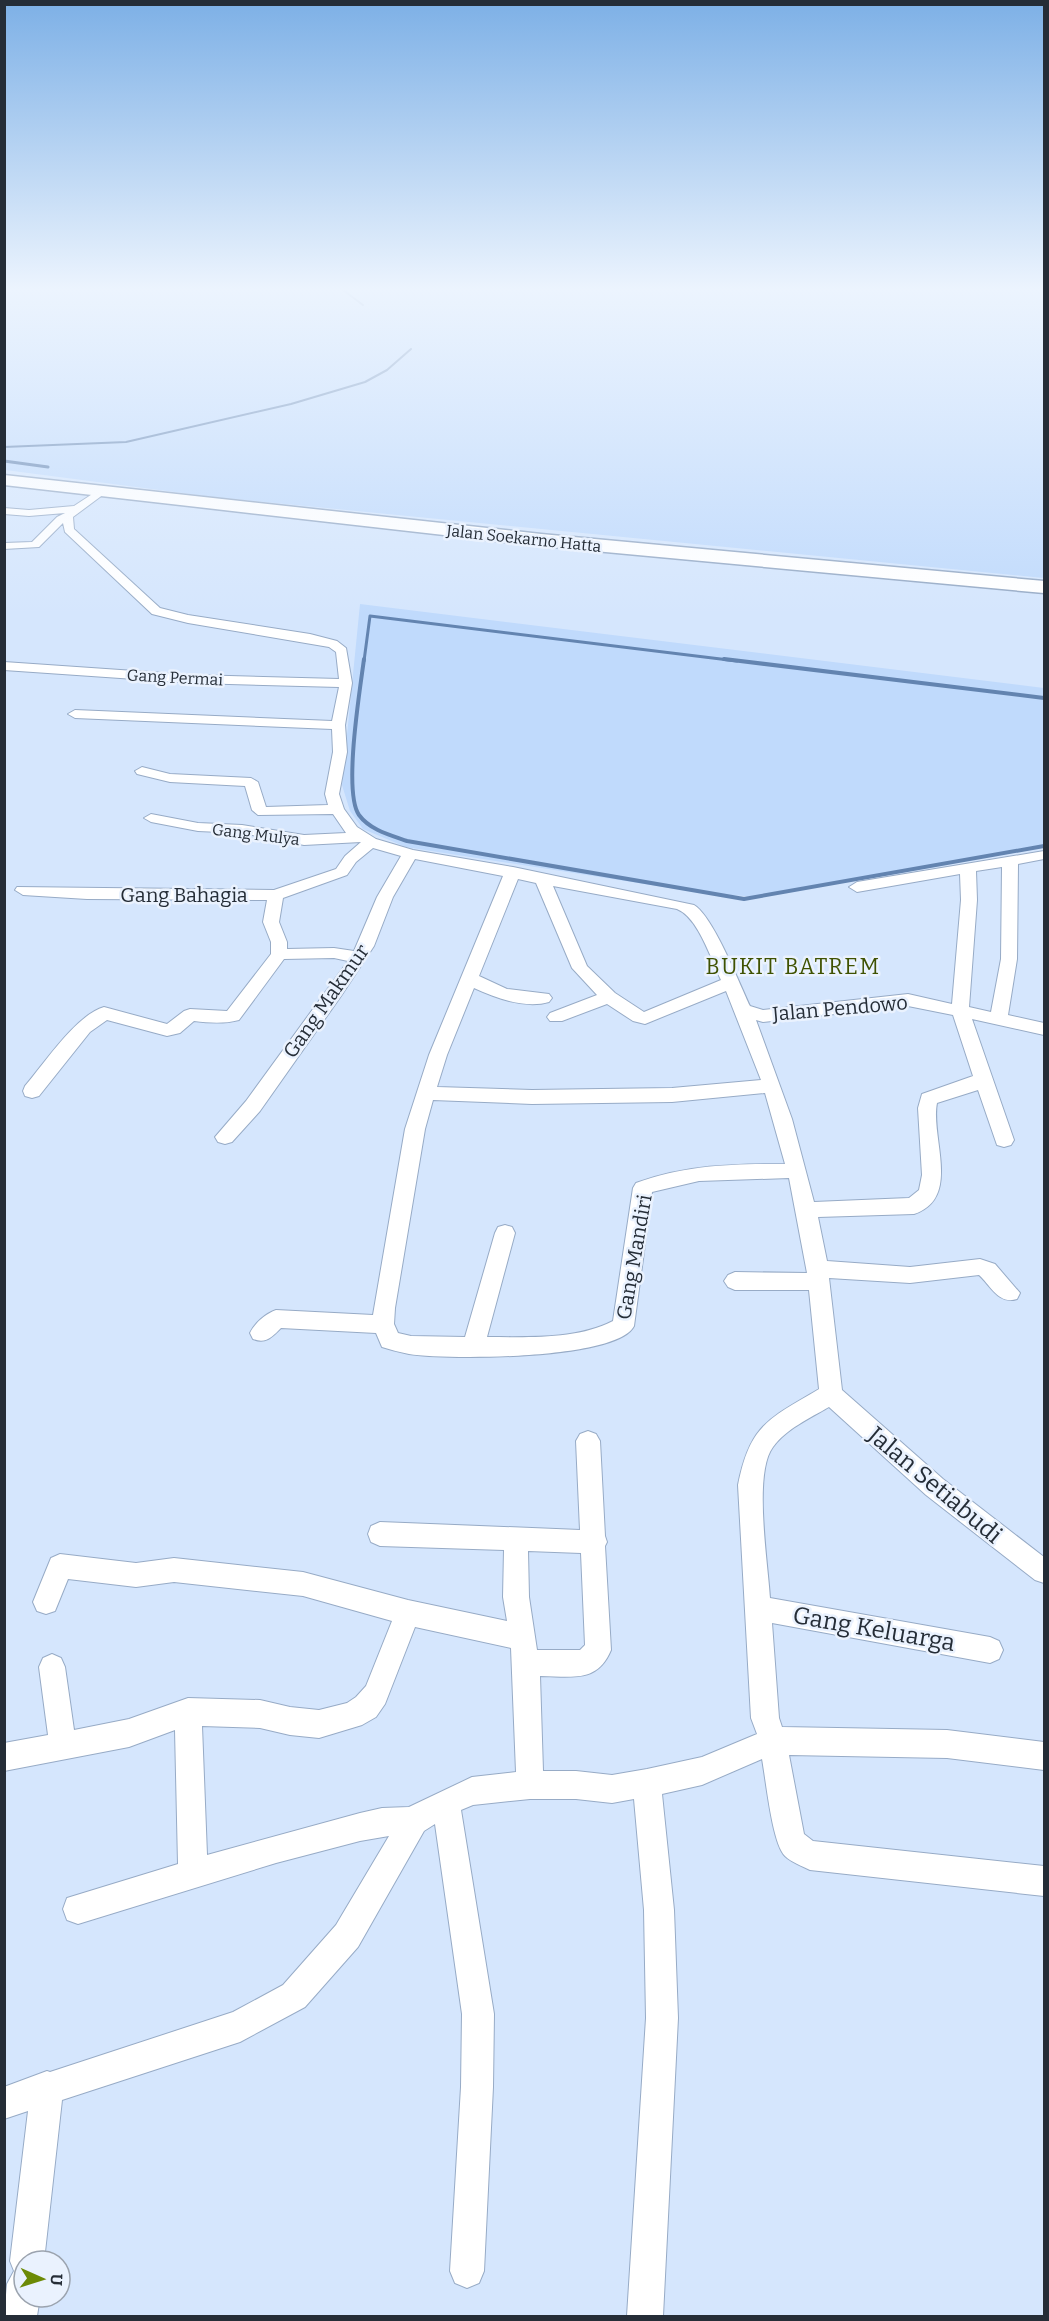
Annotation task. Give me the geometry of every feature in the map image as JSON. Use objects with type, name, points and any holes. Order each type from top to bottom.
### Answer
[{"type":"highway","name":"Jalan Soekarno Hatta","points":[[4,480],[97,495],[481,540],[1044,594]]},
{"type":"highway","name":"Jalan Soekarno Hatta","points":[[4,487],[1044,587]]},
{"type":"street","points":[[4,546],[35,545],[61,519],[97,495]]},
{"type":"street","points":[[7,514],[72,512]]},
{"type":"street","points":[[72,512],[67,525],[73,536],[153,610],[188,620],[286,634],[333,644],[342,651],[346,683],[338,725],[340,752],[332,794],[337,809],[352,830],[366,839],[410,854],[513,872],[687,908],[696,914],[731,982],[742,1010],[771,1086],[796,1171],[818,1276],[822,1336],[831,1394],[780,1426],[765,1439],[754,1461],[750,1485],[765,1718],[772,1741],[786,1826],[791,1840],[803,1852],[1044,1881]]},
{"type":"street","name":"Gang Permai","points":[[4,666],[193,679],[346,683]]},
{"type":"street","points":[[75,714],[338,725]]},
{"type":"street","points":[[142,771],[170,778],[251,782],[259,810],[266,812],[337,809]]},
{"type":"street","name":"Gang Mulya","points":[[151,818],[198,827],[242,829],[304,840],[366,839]]},
{"type":"street","name":"Gang Bahagia","points":[[23,890],[87,894],[276,895],[342,872],[366,839]]},
{"type":"street","name":"Gang Makmur","points":[[225,1137],[253,1106],[358,957],[375,928],[391,886],[410,854]]},
{"type":"street","points":[[856,887],[1044,855]]},
{"type":"street","points":[[999,1018],[1009,959],[1010,860]]},
{"type":"street","points":[[968,869],[969,900],[960,1010],[1004,1140]]},
{"type":"street","points":[[505,1233],[473,1346],[411,1345],[390,1340],[382,1324],[415,1129],[438,1055],[513,872]]},
{"type":"street","points":[[542,878],[580,968],[609,997],[639,1017],[645,1018],[731,982]]},
{"type":"street","points":[[32,1091],[84,1028],[104,1013],[167,1030],[174,1029],[190,1015],[228,1017],[237,1013],[279,954],[279,942],[271,922],[276,895]]},
{"type":"street","points":[[279,954],[334,952],[358,957]]},
{"type":"street","points":[[470,979],[512,997],[543,998]]},
{"type":"street","points":[[556,1017],[609,997]]},
{"type":"street","name":"Jalan Pendowo","points":[[742,1010],[763,1016],[869,1002],[908,1000],[1044,1029]]},
{"type":"street","points":[[807,1215],[831,1217],[846,1209],[914,1206],[928,1193],[932,1174],[927,1108],[929,1099],[971,1085],[983,1078]]},
{"type":"street","points":[[426,1093],[532,1097],[661,1095],[771,1086]]},
{"type":"street","name":"Gang Mandiri","points":[[473,1346],[549,1344],[610,1335],[623,1326],[643,1188],[688,1174],[796,1171]]},
{"type":"street","points":[[735,1281],[818,1276],[910,1275],[980,1267],[988,1269],[1009,1293]]},
{"type":"street","points":[[261,1333],[276,1319],[382,1324]]},
{"type":"street","name":"Jalan Setiabudi","points":[[831,1394],[902,1461],[1008,1546],[1044,1571]]},
{"type":"street","points":[[526,1663],[586,1663],[595,1656],[598,1650],[595,1542],[588,1441]]},
{"type":"street","points":[[380,1534],[516,1541],[595,1542]]},
{"type":"street","points":[[516,1541],[516,1597],[520,1637],[526,1663],[530,1785]]},
{"type":"street","points":[[46,1602],[58,1568],[64,1565],[136,1575],[160,1570],[174,1570],[303,1584],[408,1613],[520,1637]]},
{"type":"street","name":"Gang Keluarga","points":[[758,1608],[990,1650]]},
{"type":"street","points":[[4,1757],[129,1733],[188,1712],[260,1714],[290,1721],[319,1724],[351,1715],[366,1707],[376,1695],[408,1613]]},
{"type":"street","points":[[52,1667],[56,1707],[64,1745]]},
{"type":"street","points":[[188,1712],[193,1874]]},
{"type":"street","points":[[4,2103],[240,2026],[294,1996],[347,1936],[414,1821],[428,1811],[472,1791],[499,1786],[530,1785],[576,1785],[612,1789],[702,1771],[772,1741],[947,1744],[1044,1756]]},
{"type":"street","points":[[645,2316],[662,2018],[660,1922],[647,1783]]},
{"type":"street","points":[[446,1804],[478,2014],[477,2087],[467,2271]]},
{"type":"street","points":[[78,1909],[276,1849],[306,1845],[374,1823],[414,1821]]},
{"type":"street","points":[[28,2249],[47,2088]]},
{"type":"shaded area","points":[[5,398],[1044,398],[1044,578],[213,497],[5,470]]},
{"type":"shaded area","points":[[360,604],[1044,688],[1044,845],[757,897],[696,892],[406,847],[363,829],[350,811],[342,785]]},
{"type":"waterway","points":[[4,447],[126,442],[310,398]]},
{"type":"waterway","points":[[4,461],[48,467]]},
{"type":"waterway","points":[[364,661],[370,616],[737,661]]},
{"type":"waterway","points":[[364,659],[352,764],[354,803],[359,815],[369,825],[407,841],[744,899],[1044,846]]},
{"type":"waterway","points":[[724,659],[1044,698]]},
{"type":"district","name":"BUKIT BATREM","points":[[793,966]]}]
